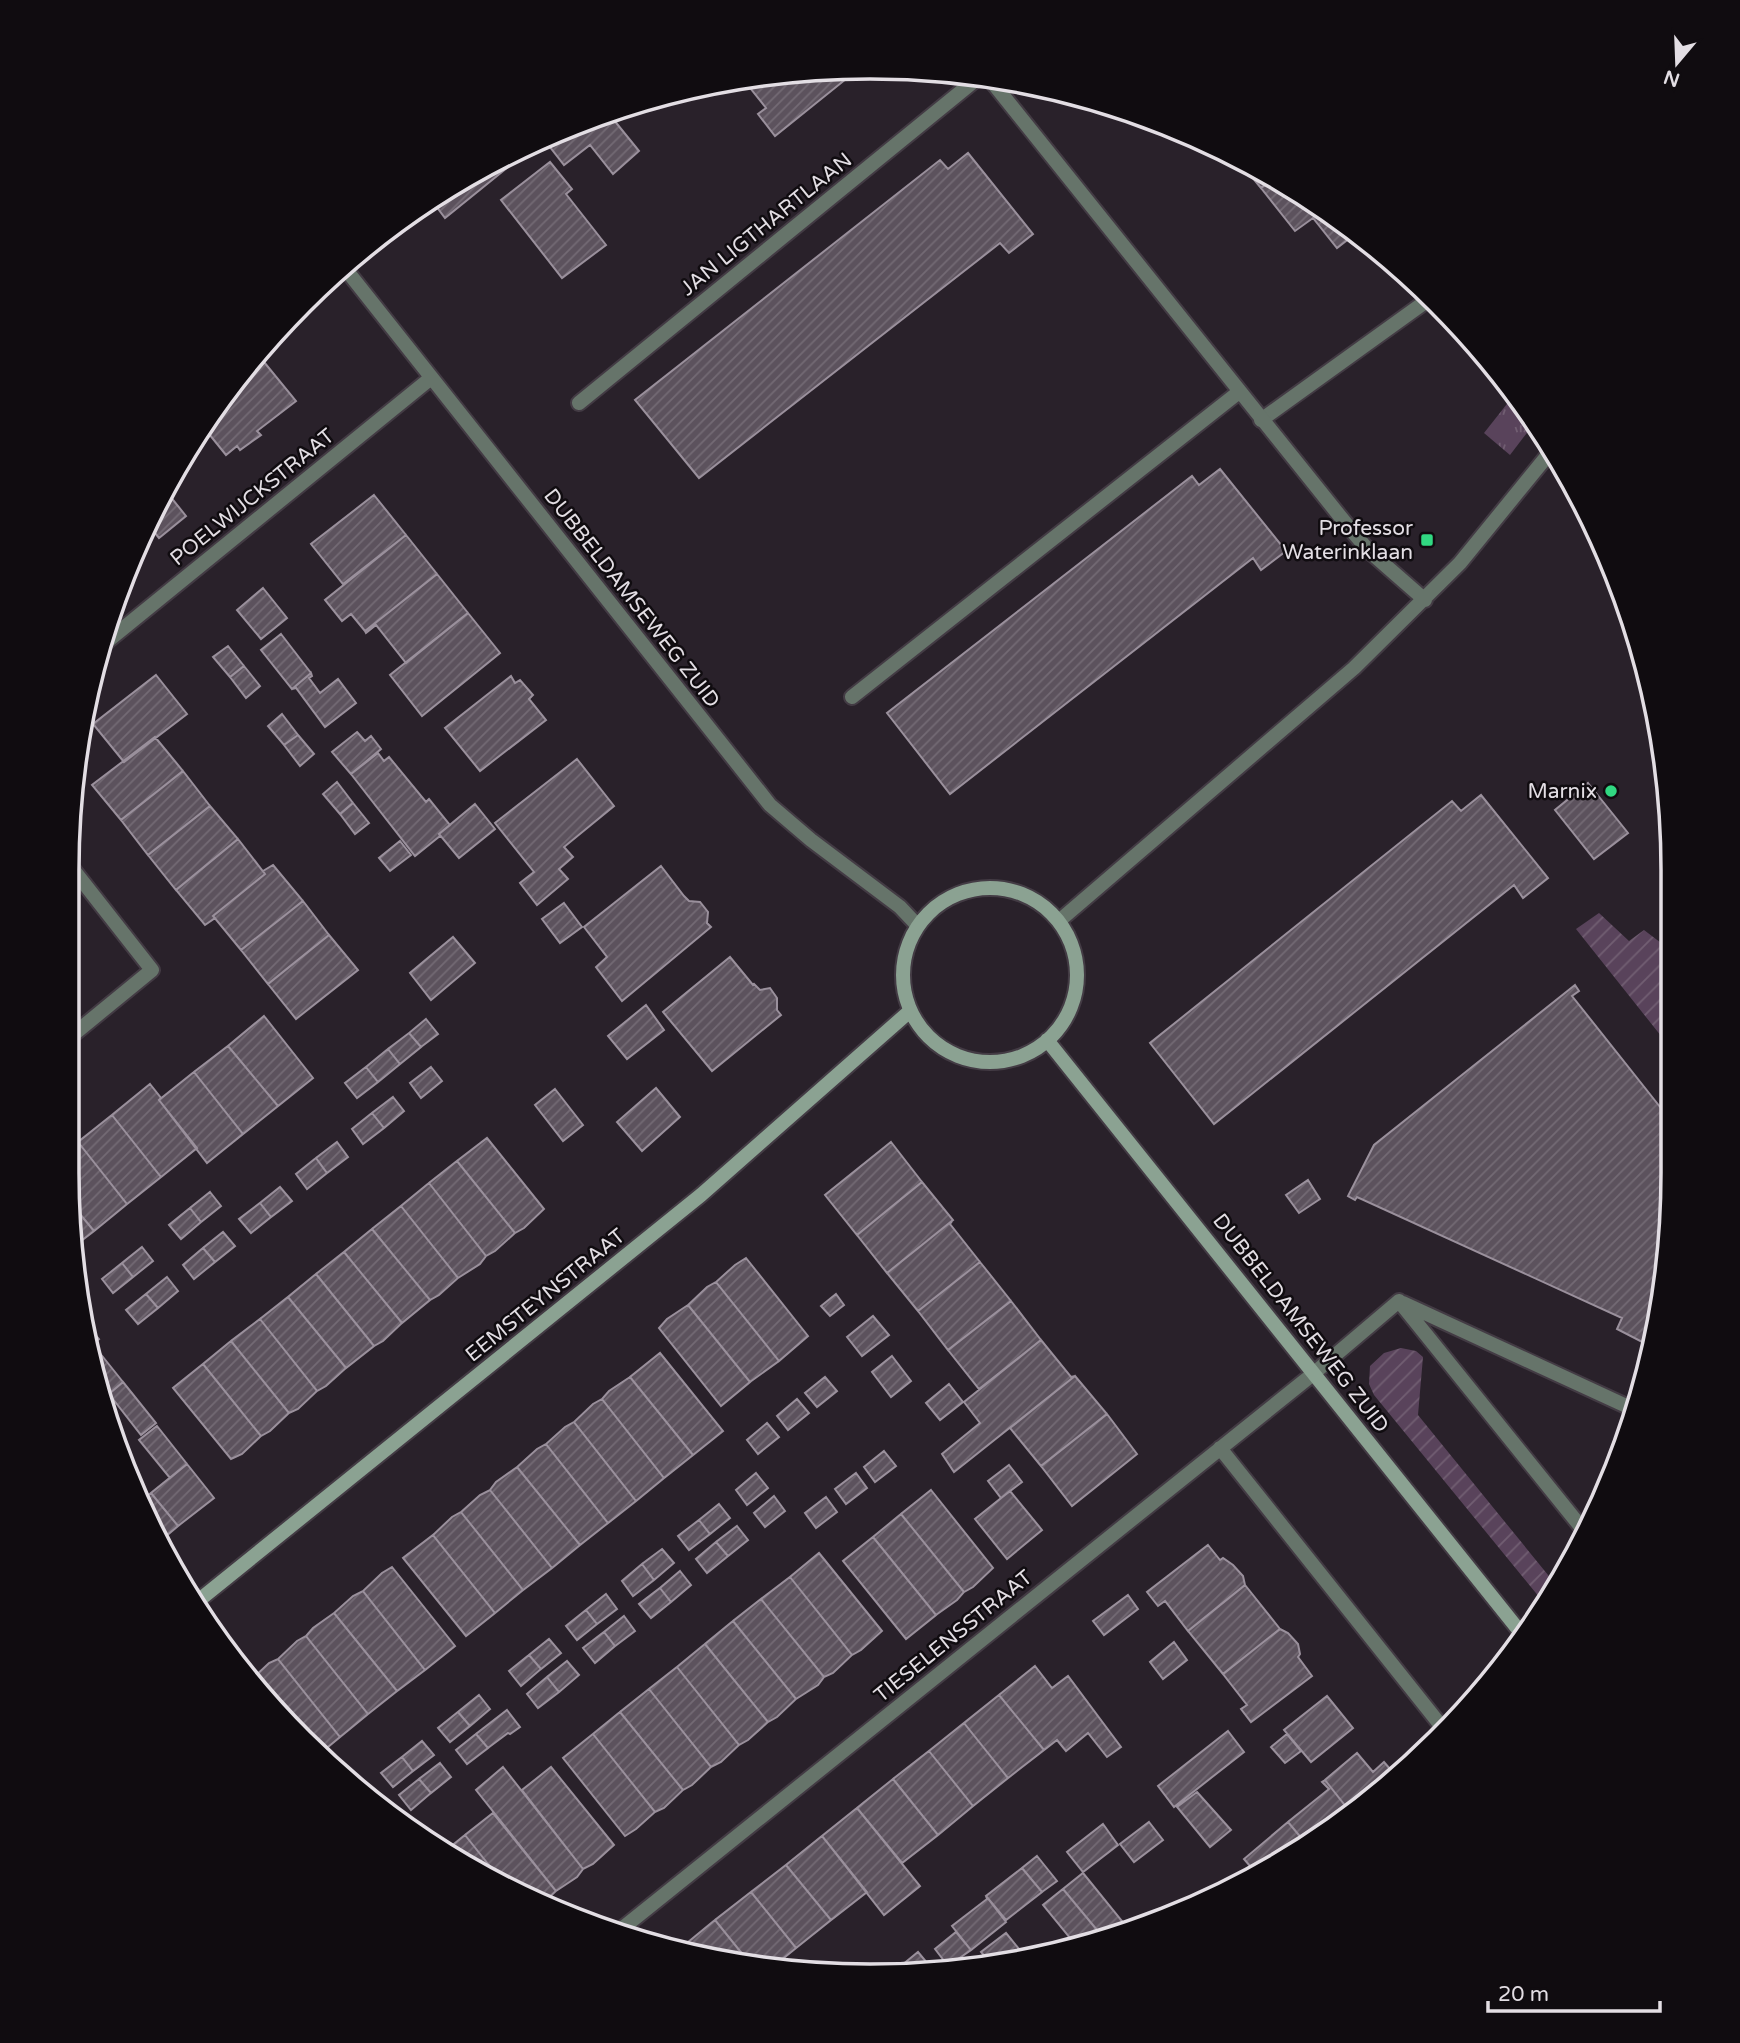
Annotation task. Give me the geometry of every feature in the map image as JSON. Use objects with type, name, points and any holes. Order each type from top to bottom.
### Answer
[{"type":"street","name":"JAN LIGTHARTLAAN","points":[[579,402],[969,85]]},
{"type":"street","points":[[999,90],[1261,420],[1369,551],[1425,600]]},
{"type":"street","name":"DUBBELDAMSEWEG ZUID","points":[[349,274],[770,805],[811,841],[907,912],[917,925]]},
{"type":"street","points":[[1261,420],[1422,304]]},
{"type":"street","name":"POELWIJCKSTRAAT","points":[[115,635],[431,378]]},
{"type":"street","points":[[852,697],[1239,392]]},
{"type":"street","points":[[1059,921],[1297,719],[1425,600],[1468,553],[1545,458]]},
{"type":"street","points":[[79,877],[152,970],[79,1030]]},
{"type":"street","points":[[988,887],[1027,895],[1045,906],[1059,921],[1074,949],[1077,965],[1075,997],[1061,1027],[1033,1051],[994,1062],[974,1060],[954,1055],[936,1044],[921,1029],[910,1011],[903,990],[902,967],[907,944],[917,925],[932,909],[967,890],[988,887]]},
{"type":"street","name":"EEMSTEYNSTRAAT","points":[[202,1597],[701,1195],[910,1011]]},
{"type":"street","name":"DUBBELDAMSEWEG ZUID","points":[[1047,1040],[1517,1628]]},
{"type":"street","points":[[1399,1301],[1626,1406]]},
{"type":"street","points":[[1399,1301],[1579,1525]]},
{"type":"street","name":"TIESELENSSTRAAT","points":[[625,1925],[1313,1374],[1399,1301]]},
{"type":"street","points":[[1220,1448],[1438,1722]]},
{"type":"green space","points":[[1508,402],[1528,431],[1510,455],[1484,433]]},
{"type":"green space","points":[[1599,913],[1629,941],[1644,930],[1661,943],[1661,1036],[1576,929]]},
{"type":"green space","points":[[1401,1348],[1416,1351],[1423,1357],[1418,1415],[1550,1577],[1538,1596],[1374,1395],[1369,1384],[1370,1366],[1384,1353]]},
{"type":"building","points":[[845,79],[775,136],[758,114],[766,108],[751,89]]},
{"type":"building","points":[[615,121],[639,151],[613,174],[590,145],[564,165],[550,147]]},
{"type":"building","points":[[968,153],[1033,234],[1009,253],[1000,243],[699,478],[635,400],[940,160],[948,169]]},
{"type":"building","points":[[550,162],[572,189],[566,194],[606,245],[562,278],[501,200]]},
{"type":"building","points":[[510,165],[445,218],[437,208]]},
{"type":"building","points":[[1253,178],[1265,185],[1261,188]]},
{"type":"building","points":[[1266,185],[1348,239],[1337,248],[1313,218],[1295,231],[1261,188]]},
{"type":"building","points":[[263,363],[296,401],[257,431],[261,435],[240,450],[237,446],[226,455],[209,434]]},
{"type":"building","points":[[1220,469],[1286,551],[1261,570],[1253,558],[950,794],[887,713],[1192,476],[1199,485]]},
{"type":"building","points":[[374,495],[406,535],[343,584],[311,544]]},
{"type":"building","points":[[172,498],[186,516],[159,538],[154,532]]},
{"type":"building","points":[[406,535],[437,574],[365,631],[351,614],[342,621],[325,600]]},
{"type":"building","points":[[437,574],[468,613],[406,663],[376,625],[366,633],[365,631]]},
{"type":"building","points":[[263,588],[287,618],[261,639],[237,610]]},
{"type":"building","points":[[468,613],[500,653],[422,716],[390,675]]},
{"type":"building","points":[[281,634],[311,673],[292,689],[261,650]]},
{"type":"building","points":[[228,646],[244,666],[230,677],[213,657]]},
{"type":"building","points":[[244,666],[260,686],[246,698],[230,677]]},
{"type":"building","points":[[311,673],[309,678],[320,693],[338,679],[356,703],[325,727],[296,688],[292,689]]},
{"type":"building","points":[[156,675],[187,714],[124,762],[93,724]]},
{"type":"building","points":[[511,676],[515,683],[520,680],[533,695],[529,699],[546,720],[480,771],[445,728]]},
{"type":"building","points":[[282,714],[298,735],[284,745],[268,726]]},
{"type":"building","points":[[357,732],[365,741],[371,736],[381,749],[351,774],[332,752]]},
{"type":"building","points":[[298,735],[314,754],[300,766],[284,745]]},
{"type":"building","points":[[155,737],[183,771],[121,820],[92,785]]},
{"type":"building","points":[[378,753],[384,761],[389,757],[426,802],[429,799],[450,825],[415,856],[351,774]]},
{"type":"building","points":[[577,759],[614,806],[564,847],[573,857],[559,869],[568,879],[537,905],[520,883],[534,872],[495,823]]},
{"type":"building","points":[[183,771],[210,806],[148,855],[121,820]]},
{"type":"building","points":[[337,782],[353,803],[340,814],[323,794]]},
{"type":"building","points":[[1588,783],[1628,833],[1594,859],[1555,810]]},
{"type":"building","points":[[1481,795],[1548,878],[1523,898],[1514,885],[1214,1124],[1150,1043],[1452,801],[1461,811]]},
{"type":"building","points":[[353,803],[369,823],[355,834],[340,814]]},
{"type":"building","points":[[475,804],[495,829],[459,858],[439,834]]},
{"type":"building","points":[[210,806],[238,839],[176,890],[148,855]]},
{"type":"building","points":[[238,839],[265,874],[205,925],[176,890]]},
{"type":"building","points":[[400,841],[411,855],[390,871],[379,858]]},
{"type":"building","points":[[273,865],[303,901],[241,950],[213,916]]},
{"type":"building","points":[[661,866],[689,901],[700,902],[708,912],[707,923],[711,927],[622,1001],[596,967],[607,957],[584,927]]},
{"type":"building","points":[[303,901],[329,935],[268,984],[241,950]]},
{"type":"building","points":[[564,903],[582,927],[560,943],[542,919]]},
{"type":"building","points":[[329,935],[358,970],[296,1019],[268,984]]},
{"type":"building","points":[[453,937],[475,963],[431,1000],[410,973]]},
{"type":"building","points":[[730,957],[753,985],[760,990],[770,988],[777,998],[777,1010],[781,1015],[712,1071],[663,1012]]},
{"type":"building","points":[[1575,985],[1579,991],[1572,996],[1661,1108],[1660,1225],[1642,1342],[1617,1329],[1622,1318],[1357,1197],[1355,1200],[1348,1196],[1374,1145]]},
{"type":"building","points":[[646,1005],[664,1030],[627,1059],[608,1036]]},
{"type":"building","points":[[264,1016],[313,1078],[278,1106],[228,1046]]},
{"type":"building","points":[[426,1019],[438,1034],[421,1047],[409,1033]]},
{"type":"building","points":[[409,1033],[421,1047],[400,1064],[388,1049]]},
{"type":"building","points":[[228,1046],[278,1106],[243,1134],[194,1072]]},
{"type":"building","points":[[388,1049],[400,1064],[378,1082],[366,1067]]},
{"type":"building","points":[[366,1067],[378,1082],[357,1098],[345,1083]]},
{"type":"building","points":[[431,1067],[442,1081],[421,1098],[410,1083]]},
{"type":"building","points":[[194,1072],[243,1134],[207,1163],[159,1100]]},
{"type":"building","points":[[150,1084],[161,1098],[159,1100],[197,1148],[161,1177],[112,1115]]},
{"type":"building","points":[[656,1088],[680,1117],[642,1151],[617,1122]]},
{"type":"building","points":[[555,1089],[583,1125],[563,1141],[535,1105]]},
{"type":"building","points":[[393,1097],[404,1111],[384,1128],[372,1113]]},
{"type":"building","points":[[372,1113],[384,1128],[363,1144],[352,1129]]},
{"type":"building","points":[[112,1115],[161,1177],[127,1204],[79,1141]]},
{"type":"building","points":[[487,1138],[544,1209],[515,1233],[457,1161]]},
{"type":"building","points":[[337,1142],[348,1157],[327,1173],[316,1158]]},
{"type":"building","points":[[891,1142],[922,1182],[857,1235],[825,1195]]},
{"type":"building","points":[[79,1143],[127,1204],[94,1231],[80,1214]]},
{"type":"building","points":[[316,1158],[327,1173],[307,1189],[296,1174]]},
{"type":"building","points":[[457,1161],[515,1233],[486,1256],[429,1183]]},
{"type":"building","points":[[1308,1180],[1320,1199],[1299,1213],[1286,1195]]},
{"type":"building","points":[[922,1182],[953,1220],[887,1273],[857,1235]]},
{"type":"building","points":[[429,1183],[486,1256],[480,1264],[458,1278],[401,1206]]},
{"type":"building","points":[[280,1187],[292,1201],[271,1217],[260,1203]]},
{"type":"building","points":[[210,1192],[221,1206],[201,1222],[190,1208]]},
{"type":"building","points":[[260,1203],[271,1217],[251,1233],[239,1219]]},
{"type":"building","points":[[401,1206],[458,1278],[430,1300],[372,1229]]},
{"type":"building","points":[[190,1208],[201,1222],[181,1239],[169,1225]]},
{"type":"building","points":[[80,1214],[94,1231],[82,1240]]},
{"type":"building","points":[[953,1220],[950,1224],[980,1262],[918,1311],[887,1273]]},
{"type":"building","points":[[372,1229],[430,1300],[402,1323],[344,1252]]},
{"type":"building","points":[[223,1232],[235,1246],[215,1262],[203,1248]]},
{"type":"building","points":[[142,1247],[153,1261],[133,1277],[122,1263]]},
{"type":"building","points":[[203,1248],[215,1262],[194,1279],[183,1265]]},
{"type":"building","points":[[344,1252],[402,1323],[374,1346],[316,1274]]},
{"type":"building","points":[[746,1258],[808,1336],[779,1361],[716,1282]]},
{"type":"building","points":[[980,1262],[1011,1301],[948,1350],[918,1311]]},
{"type":"building","points":[[122,1263],[133,1277],[113,1293],[102,1279]]},
{"type":"building","points":[[316,1274],[374,1346],[346,1368],[288,1297]]},
{"type":"building","points":[[167,1277],[178,1291],[158,1308],[146,1294]]},
{"type":"building","points":[[716,1282],[779,1361],[750,1382],[688,1305]]},
{"type":"building","points":[[146,1294],[158,1308],[138,1324],[126,1310]]},
{"type":"building","points":[[836,1294],[844,1305],[830,1316],[821,1306]]},
{"type":"building","points":[[288,1297],[346,1368],[317,1391],[260,1319]]},
{"type":"building","points":[[1011,1301],[1041,1340],[979,1389],[948,1350]]},
{"type":"building","points":[[688,1305],[750,1382],[721,1406],[659,1328]]},
{"type":"building","points":[[873,1316],[889,1335],[862,1356],[847,1337]]},
{"type":"building","points":[[260,1319],[317,1391],[298,1409],[289,1413],[231,1341]]},
{"type":"building","points":[[1041,1340],[1071,1377],[1075,1376],[954,1472],[942,1454],[980,1423],[964,1402]]},
{"type":"building","points":[[231,1341],[289,1413],[261,1436],[203,1364]]},
{"type":"building","points":[[660,1353],[723,1431],[693,1455],[630,1377]]},
{"type":"building","points":[[100,1354],[123,1382],[111,1393]]},
{"type":"building","points":[[892,1356],[911,1381],[891,1397],[872,1372]]},
{"type":"building","points":[[203,1364],[261,1436],[242,1454],[231,1459],[173,1388]]},
{"type":"building","points":[[1075,1376],[1107,1414],[1041,1466],[1010,1428]]},
{"type":"building","points":[[630,1377],[693,1455],[664,1478],[602,1399]]},
{"type":"building","points":[[825,1377],[837,1391],[817,1407],[805,1393]]},
{"type":"building","points":[[123,1382],[156,1423],[141,1435],[111,1393]]},
{"type":"building","points":[[949,1384],[963,1402],[940,1420],[926,1403]]},
{"type":"building","points":[[602,1399],[664,1478],[636,1501],[574,1422]]},
{"type":"building","points":[[797,1399],[809,1413],[788,1430],[777,1416]]},
{"type":"building","points":[[1107,1414],[1137,1454],[1072,1506],[1041,1466]]},
{"type":"building","points":[[574,1422],[636,1501],[608,1523],[546,1444]]},
{"type":"building","points":[[767,1423],[779,1437],[758,1454],[747,1440]]},
{"type":"building","points":[[157,1426],[187,1464],[170,1478],[139,1440]]},
{"type":"building","points":[[546,1444],[608,1523],[580,1545],[517,1467]]},
{"type":"building","points":[[884,1451],[896,1466],[875,1482],[864,1467]]},
{"type":"building","points":[[187,1464],[214,1498],[178,1526],[151,1493]]},
{"type":"building","points":[[1009,1465],[1022,1482],[1001,1498],[988,1481]]},
{"type":"building","points":[[517,1467],[580,1545],[552,1568],[490,1490],[496,1482]]},
{"type":"building","points":[[756,1473],[768,1488],[747,1505],[736,1490]]},
{"type":"building","points":[[856,1473],[867,1488],[846,1504],[835,1489]]},
{"type":"building","points":[[490,1490],[552,1568],[523,1590],[461,1512]]},
{"type":"building","points":[[931,1490],[993,1568],[964,1592],[901,1514]]},
{"type":"building","points":[[1010,1491],[1042,1530],[1007,1559],[975,1519]]},
{"type":"building","points":[[151,1493],[178,1526],[167,1535],[160,1523],[148,1496]]},
{"type":"building","points":[[774,1496],[785,1511],[765,1527],[754,1513]]},
{"type":"building","points":[[826,1497],[837,1512],[816,1528],[805,1513]]},
{"type":"building","points":[[719,1504],[730,1518],[710,1534],[699,1520]]},
{"type":"building","points":[[461,1512],[523,1590],[495,1613],[433,1535]]},
{"type":"building","points":[[901,1514],[964,1592],[936,1615],[873,1537]]},
{"type":"building","points":[[699,1520],[710,1534],[689,1550],[678,1536]]},
{"type":"building","points":[[737,1526],[748,1540],[728,1556],[716,1542]]},
{"type":"building","points":[[433,1535],[495,1613],[466,1636],[403,1558]]},
{"type":"building","points":[[873,1537],[936,1615],[906,1639],[843,1561]]},
{"type":"building","points":[[716,1542],[728,1556],[707,1573],[696,1559]]},
{"type":"building","points":[[1208,1545],[1220,1560],[1223,1558],[1233,1565],[1243,1576],[1245,1585],[1188,1631],[1165,1601],[1158,1606],[1147,1592]]},
{"type":"building","points":[[662,1549],[674,1563],[654,1580],[642,1564]]},
{"type":"building","points":[[819,1553],[882,1631],[852,1655],[790,1577]]},
{"type":"building","points":[[642,1564],[654,1580],[633,1596],[622,1581]]},
{"type":"building","points":[[392,1567],[455,1646],[425,1670],[363,1591]]},
{"type":"building","points":[[680,1571],[691,1585],[671,1602],[660,1588]]},
{"type":"building","points":[[790,1577],[852,1655],[833,1673],[824,1677],[761,1599]]},
{"type":"building","points":[[1245,1585],[1280,1629],[1223,1674],[1188,1631]]},
{"type":"building","points":[[660,1588],[671,1602],[651,1618],[639,1604]]},
{"type":"building","points":[[363,1591],[425,1670],[397,1691],[334,1613]]},
{"type":"building","points":[[606,1594],[617,1609],[597,1624],[586,1610]]},
{"type":"building","points":[[1128,1595],[1138,1609],[1104,1635],[1093,1621]]},
{"type":"building","points":[[761,1599],[824,1677],[818,1685],[796,1699],[733,1621]]},
{"type":"building","points":[[586,1610],[597,1624],[577,1640],[566,1626]]},
{"type":"building","points":[[334,1613],[397,1691],[368,1714],[306,1636]]},
{"type":"building","points":[[624,1616],[635,1631],[615,1646],[604,1632]]},
{"type":"building","points":[[733,1621],[796,1699],[768,1722],[705,1644]]},
{"type":"building","points":[[1280,1629],[1298,1644],[1298,1657],[1312,1676],[1251,1722],[1241,1709],[1247,1705],[1223,1674]]},
{"type":"building","points":[[604,1632],[615,1646],[595,1663],[583,1648]]},
{"type":"building","points":[[306,1636],[368,1714],[340,1737],[278,1659]]},
{"type":"building","points":[[549,1639],[561,1653],[541,1669],[529,1655]]},
{"type":"building","points":[[1174,1642],[1187,1660],[1163,1679],[1150,1662]]},
{"type":"building","points":[[705,1644],[768,1722],[739,1745],[677,1667]]},
{"type":"building","points":[[529,1655],[541,1669],[521,1686],[509,1671]]},
{"type":"building","points":[[278,1659],[340,1737],[327,1748],[258,1674]]},
{"type":"building","points":[[567,1661],[579,1675],[559,1692],[547,1677]]},
{"type":"building","points":[[1035,1666],[1052,1688],[1068,1676],[1121,1747],[1107,1757],[1088,1733],[1066,1751],[1057,1740],[1044,1750],[999,1695]]},
{"type":"building","points":[[677,1667],[739,1745],[721,1762],[711,1767],[649,1689]]},
{"type":"building","points":[[547,1677],[559,1692],[538,1708],[527,1694]]},
{"type":"building","points":[[649,1689],[711,1767],[683,1790],[620,1712]]},
{"type":"building","points":[[479,1695],[490,1709],[470,1726],[458,1712]]},
{"type":"building","points":[[999,1695],[1044,1750],[1008,1778],[964,1723]]},
{"type":"building","points":[[1327,1696],[1353,1728],[1311,1762],[1284,1730]]},
{"type":"building","points":[[507,1710],[520,1727],[488,1748],[476,1734]]},
{"type":"building","points":[[458,1712],[470,1726],[450,1742],[438,1728]]},
{"type":"building","points":[[620,1712],[683,1790],[664,1808],[655,1812],[593,1734]]},
{"type":"building","points":[[964,1723],[1008,1778],[973,1806],[929,1751]]},
{"type":"building","points":[[1228,1731],[1244,1752],[1174,1807],[1158,1786]]},
{"type":"building","points":[[476,1734],[488,1748],[467,1764],[456,1750]]},
{"type":"building","points":[[593,1734],[655,1812],[625,1836],[563,1758]]},
{"type":"building","points":[[1287,1734],[1301,1751],[1285,1763],[1271,1747]]},
{"type":"building","points":[[422,1741],[434,1755],[413,1771],[402,1757]]},
{"type":"building","points":[[929,1751],[973,1806],[938,1835],[893,1779]]},
{"type":"building","points":[[1357,1753],[1373,1772],[1384,1762],[1390,1769],[1345,1806],[1325,1780]]},
{"type":"building","points":[[402,1757],[413,1771],[393,1787],[381,1773]]},
{"type":"building","points":[[440,1763],[451,1777],[431,1793],[419,1779]]},
{"type":"building","points":[[503,1767],[583,1869],[577,1877],[556,1891],[476,1790]]},
{"type":"building","points":[[551,1767],[614,1845],[593,1864],[583,1869],[522,1790]]},
{"type":"building","points":[[419,1779],[431,1793],[411,1810],[399,1795]]},
{"type":"building","points":[[893,1779],[938,1835],[902,1863],[857,1808]]},
{"type":"building","points":[[1325,1780],[1345,1806],[1300,1837],[1288,1822],[1329,1789],[1322,1782]]},
{"type":"building","points":[[1197,1792],[1231,1830],[1210,1847],[1177,1807]]},
{"type":"building","points":[[857,1808],[920,1886],[884,1915],[822,1836]]},
{"type":"building","points":[[493,1813],[556,1891],[550,1896],[490,1867],[465,1835]]},
{"type":"building","points":[[1149,1822],[1163,1840],[1134,1862],[1120,1844]]},
{"type":"building","points":[[1288,1822],[1300,1837],[1250,1866],[1244,1859]]},
{"type":"building","points":[[1103,1824],[1118,1845],[1083,1872],[1067,1852]]},
{"type":"building","points":[[465,1835],[490,1867],[474,1858],[453,1845]]},
{"type":"building","points":[[822,1836],[867,1892],[831,1920],[786,1865]]},
{"type":"building","points":[[1037,1856],[1057,1881],[1042,1892],[1022,1868]]},
{"type":"building","points":[[786,1865],[831,1920],[796,1948],[751,1892]]},
{"type":"building","points":[[1022,1868],[1042,1892],[1006,1920],[986,1896]]},
{"type":"building","points":[[1083,1873],[1123,1922],[1097,1930],[1063,1889]]},
{"type":"building","points":[[1063,1889],[1097,1930],[1070,1938],[1043,1905]]},
{"type":"building","points":[[751,1892],[796,1948],[783,1959],[742,1953],[715,1920]]},
{"type":"building","points":[[986,1896],[1006,1922],[971,1950],[952,1926],[987,1899]]},
{"type":"building","points":[[715,1920],[742,1953],[716,1949],[688,1942]]},
{"type":"building","points":[[956,1932],[971,1950],[958,1959],[944,1960],[935,1949]]},
{"type":"building","points":[[1006,1933],[1019,1949],[984,1955],[981,1952]]},
{"type":"building","points":[[918,1952],[927,1962],[922,1963],[904,1963]]},
{"type":"place","name":"Professor Waterinklaan","points":[[1427,540]]},
{"type":"place","name":"Marnix","points":[[1611,791]]}]
